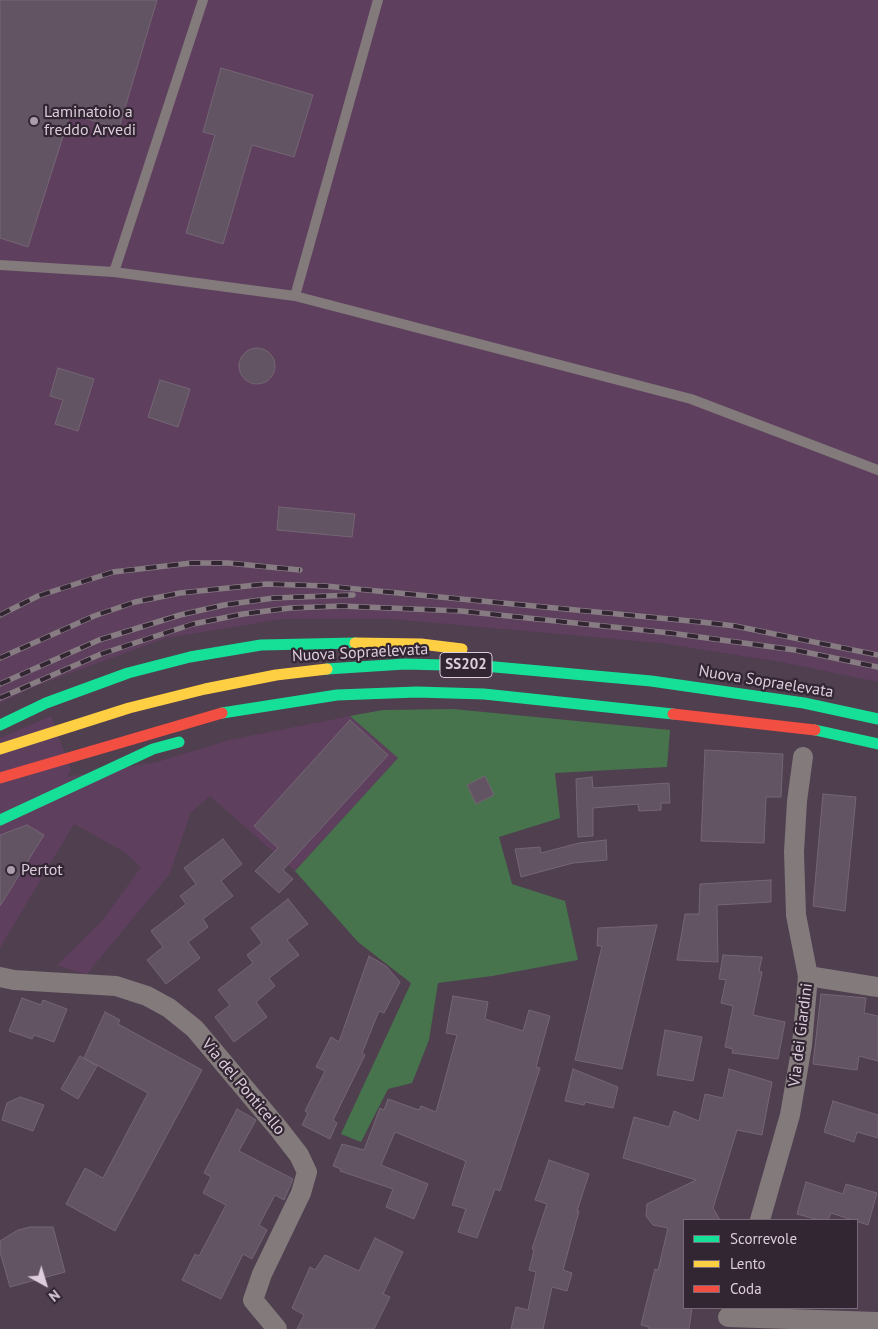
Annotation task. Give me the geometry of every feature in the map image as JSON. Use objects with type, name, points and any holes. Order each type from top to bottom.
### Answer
[{"type":"highway","points":[[0,725],[46,704],[128,673],[190,657],[234,650],[261,646],[328,642],[420,644],[476,651]]},
{"type":"highway","points":[[560,661],[597,665],[683,685]]},
{"type":"highway","name":"Nuova Sopraelevata","points":[[0,749],[57,730],[205,689],[276,675],[340,667],[405,664],[484,666],[683,685],[804,703],[878,719]]},
{"type":"highway","points":[[339,707],[417,692]]},
{"type":"highway","name":"SS202","points":[[0,778],[212,715],[275,702],[337,695],[417,692],[484,694],[802,726],[878,744]]},
{"type":"highway","points":[[0,820],[153,749],[190,739]]},
{"type":"street","name":"Via dei Giardini","points":[[760,1219],[790,1115],[802,1045],[808,976],[796,915],[794,852],[797,802],[803,757]]},
{"type":"street","points":[[808,976],[878,987]]},
{"type":"street","name":"Via del Ponticello","points":[[0,977],[14,980],[116,986],[147,996],[169,1008],[195,1029],[278,1128],[299,1155],[306,1172],[301,1193],[262,1274],[253,1300],[277,1329]]},
{"type":"street","points":[[728,1318],[878,1322]]},
{"type":"lane","points":[[114,272],[202,0]]},
{"type":"lane","points":[[295,296],[378,0]]},
{"type":"lane","points":[[0,265],[114,272],[295,296],[691,399],[878,470]]},
{"type":"shaded area","points":[[0,0],[878,0],[878,682],[781,662],[660,643],[391,619],[283,619],[166,638],[36,686],[0,703]]},
{"type":"shaded area","points":[[51,716],[71,770],[67,777],[157,762],[229,740],[350,716],[398,758],[295,871],[210,796],[191,812],[169,875],[86,975],[57,965],[103,920],[141,867],[123,851],[74,824],[0,948],[0,738]]},
{"type":"green space","points":[[453,709],[670,730],[667,767],[555,773],[560,818],[499,837],[512,884],[565,901],[578,960],[492,976],[438,983],[429,1040],[412,1083],[388,1089],[361,1142],[341,1134],[411,983],[358,942],[295,871],[398,758],[350,716],[383,710]]},
{"type":"building","name":"Laminatoio a freddo Arvedi","points":[[0,0],[157,0],[119,128],[70,114],[28,247],[0,238]]},
{"type":"building","points":[[221,68],[313,95],[294,157],[252,145],[223,244],[186,233],[215,135],[203,132]]},
{"type":"building","points":[[257,348],[264,349],[270,353],[274,359],[274,373],[270,379],[264,383],[257,384],[250,383],[244,379],[240,373],[239,366],[240,359],[244,353],[250,349]]},
{"type":"building","points":[[58,368],[94,379],[78,431],[55,424],[63,400],[50,396]]},
{"type":"building","points":[[160,380],[190,389],[178,427],[148,417]]},
{"type":"building","points":[[279,507],[355,514],[352,537],[277,530]]},
{"type":"building","points":[[350,720],[388,755],[283,870],[293,879],[279,893],[255,871],[278,848],[254,826]]},
{"type":"building","points":[[705,750],[783,754],[781,797],[766,797],[764,843],[701,841]]},
{"type":"building","points":[[485,776],[494,795],[476,804],[467,785]]},
{"type":"building","points":[[592,777],[593,788],[669,783],[670,803],[661,803],[661,810],[639,811],[638,804],[593,808],[593,836],[578,837],[576,779]]},
{"type":"building","points":[[823,794],[856,797],[845,911],[813,906]]},
{"type":"building","name":"Pertot","points":[[27,825],[44,835],[0,906],[0,835]]},
{"type":"building","points":[[223,839],[242,864],[221,881],[233,896],[203,919],[208,927],[188,942],[200,958],[166,984],[147,960],[163,947],[151,931],[186,904],[180,896],[196,884],[184,868]]},
{"type":"building","points":[[606,840],[607,860],[573,863],[521,877],[515,849],[540,847],[541,853],[579,843]]},
{"type":"building","points":[[771,880],[771,902],[717,905],[718,962],[677,960],[685,914],[699,914],[700,884]]},
{"type":"building","points":[[288,899],[308,924],[287,940],[299,955],[269,978],[275,986],[256,1002],[267,1017],[234,1042],[215,1017],[230,1005],[218,990],[253,963],[247,955],[262,943],[251,928]]},
{"type":"building","points":[[657,925],[622,1069],[575,1060],[602,946],[597,946],[598,928]]},
{"type":"building","points":[[723,955],[762,957],[759,971],[762,972],[753,1015],[785,1022],[778,1059],[732,1053],[733,1049],[725,1047],[733,1006],[721,1003],[726,980],[719,979]]},
{"type":"building","points":[[369,956],[386,966],[400,982],[384,1013],[379,1011],[362,1053],[365,1055],[333,1120],[337,1123],[330,1139],[302,1125],[308,1113],[305,1111],[325,1071],[316,1067],[331,1037],[339,1042]]},
{"type":"building","points":[[821,994],[866,998],[864,1013],[878,1016],[878,1061],[859,1056],[857,1070],[813,1064]]},
{"type":"building","points":[[453,996],[488,1002],[485,1019],[523,1031],[529,1010],[550,1016],[536,1067],[540,1068],[525,1115],[500,1191],[495,1189],[477,1238],[458,1232],[466,1209],[452,1205],[466,1161],[395,1132],[381,1165],[428,1184],[414,1219],[386,1207],[393,1189],[340,1171],[341,1169],[333,1166],[342,1144],[364,1150],[380,1108],[384,1110],[388,1099],[419,1110],[421,1106],[436,1112],[457,1035],[446,1033]]},
{"type":"building","points":[[22,998],[41,1005],[43,1000],[67,1009],[54,1042],[34,1035],[32,1039],[9,1031]]},
{"type":"building","points":[[105,1012],[120,1020],[118,1024],[202,1070],[115,1231],[66,1204],[85,1168],[103,1178],[148,1093],[84,1058]]},
{"type":"building","points":[[665,1030],[702,1037],[693,1081],[657,1075]]},
{"type":"building","points":[[80,1056],[97,1066],[78,1099],[61,1089]]},
{"type":"building","points":[[573,1069],[618,1087],[613,1108],[585,1102],[584,1105],[565,1101]]},
{"type":"building","points":[[729,1069],[772,1082],[762,1135],[737,1130],[713,1208],[719,1219],[683,1219],[683,1309],[692,1309],[689,1329],[649,1329],[649,1327],[641,1325],[655,1269],[658,1270],[668,1228],[653,1225],[646,1216],[647,1204],[696,1180],[623,1158],[634,1117],[669,1127],[674,1111],[699,1121],[705,1094],[723,1098]]},
{"type":"building","points":[[20,1097],[44,1105],[33,1131],[2,1120],[7,1103]]},
{"type":"building","points":[[833,1101],[878,1115],[878,1138],[857,1132],[854,1142],[824,1132]]},
{"type":"building","points":[[237,1109],[256,1120],[239,1151],[293,1179],[284,1200],[275,1195],[259,1225],[267,1230],[252,1259],[243,1254],[221,1299],[182,1280],[195,1254],[199,1256],[226,1205],[203,1193],[211,1177],[204,1173]]},
{"type":"building","points":[[549,1160],[589,1174],[577,1211],[579,1211],[563,1270],[572,1273],[567,1291],[552,1287],[543,1329],[511,1329],[516,1307],[528,1310],[536,1272],[529,1270],[534,1250],[532,1249],[547,1204],[535,1200]]},
{"type":"building","points":[[806,1182],[843,1194],[846,1184],[877,1193],[868,1225],[858,1222],[858,1219],[850,1219],[831,1213],[828,1219],[815,1219],[797,1214]]},
{"type":"building","points":[[30,1227],[53,1227],[65,1272],[10,1287],[0,1252],[0,1241],[18,1230]]},
{"type":"building","points":[[375,1238],[403,1252],[383,1294],[390,1297],[374,1329],[297,1329],[304,1315],[292,1308],[310,1267],[315,1270],[325,1255],[359,1271]]},
{"type":"railway","points":[[0,615],[38,596],[113,572],[192,563],[228,563],[300,570]]},
{"type":"railway","points":[[0,658],[94,616],[135,602],[180,593],[266,584],[325,586],[701,622],[735,626],[878,655]]},
{"type":"railway","points":[[0,684],[99,640],[180,615],[224,605],[274,598],[353,595]]},
{"type":"railway","points":[[0,698],[101,654],[193,624],[243,614],[290,608],[341,606],[461,611],[670,633],[795,650],[878,667]]},
{"type":"traffic: fast","points":[[0,725],[46,703],[128,673],[190,657],[261,645],[355,643]]},
{"type":"traffic: fast","points":[[327,669],[405,664],[484,666],[651,681],[804,703],[878,719]]},
{"type":"traffic: fast","points":[[222,713],[337,695],[417,692],[484,694],[673,714]]},
{"type":"traffic: fast","points":[[815,730],[878,744]]},
{"type":"traffic: fast","points":[[0,820],[153,749],[179,742]]},
{"type":"traffic: slow","points":[[355,643],[421,644],[462,649]]},
{"type":"traffic: slow","points":[[0,749],[129,708],[205,689],[276,675],[327,669]]},
{"type":"traffic: jam","points":[[0,778],[222,713]]},
{"type":"traffic: jam","points":[[673,714],[815,730]]},
{"type":"place","name":"Laminatoio a freddo Arvedi","points":[[34,121]]},
{"type":"place","name":"Pertot","points":[[11,870]]}]
